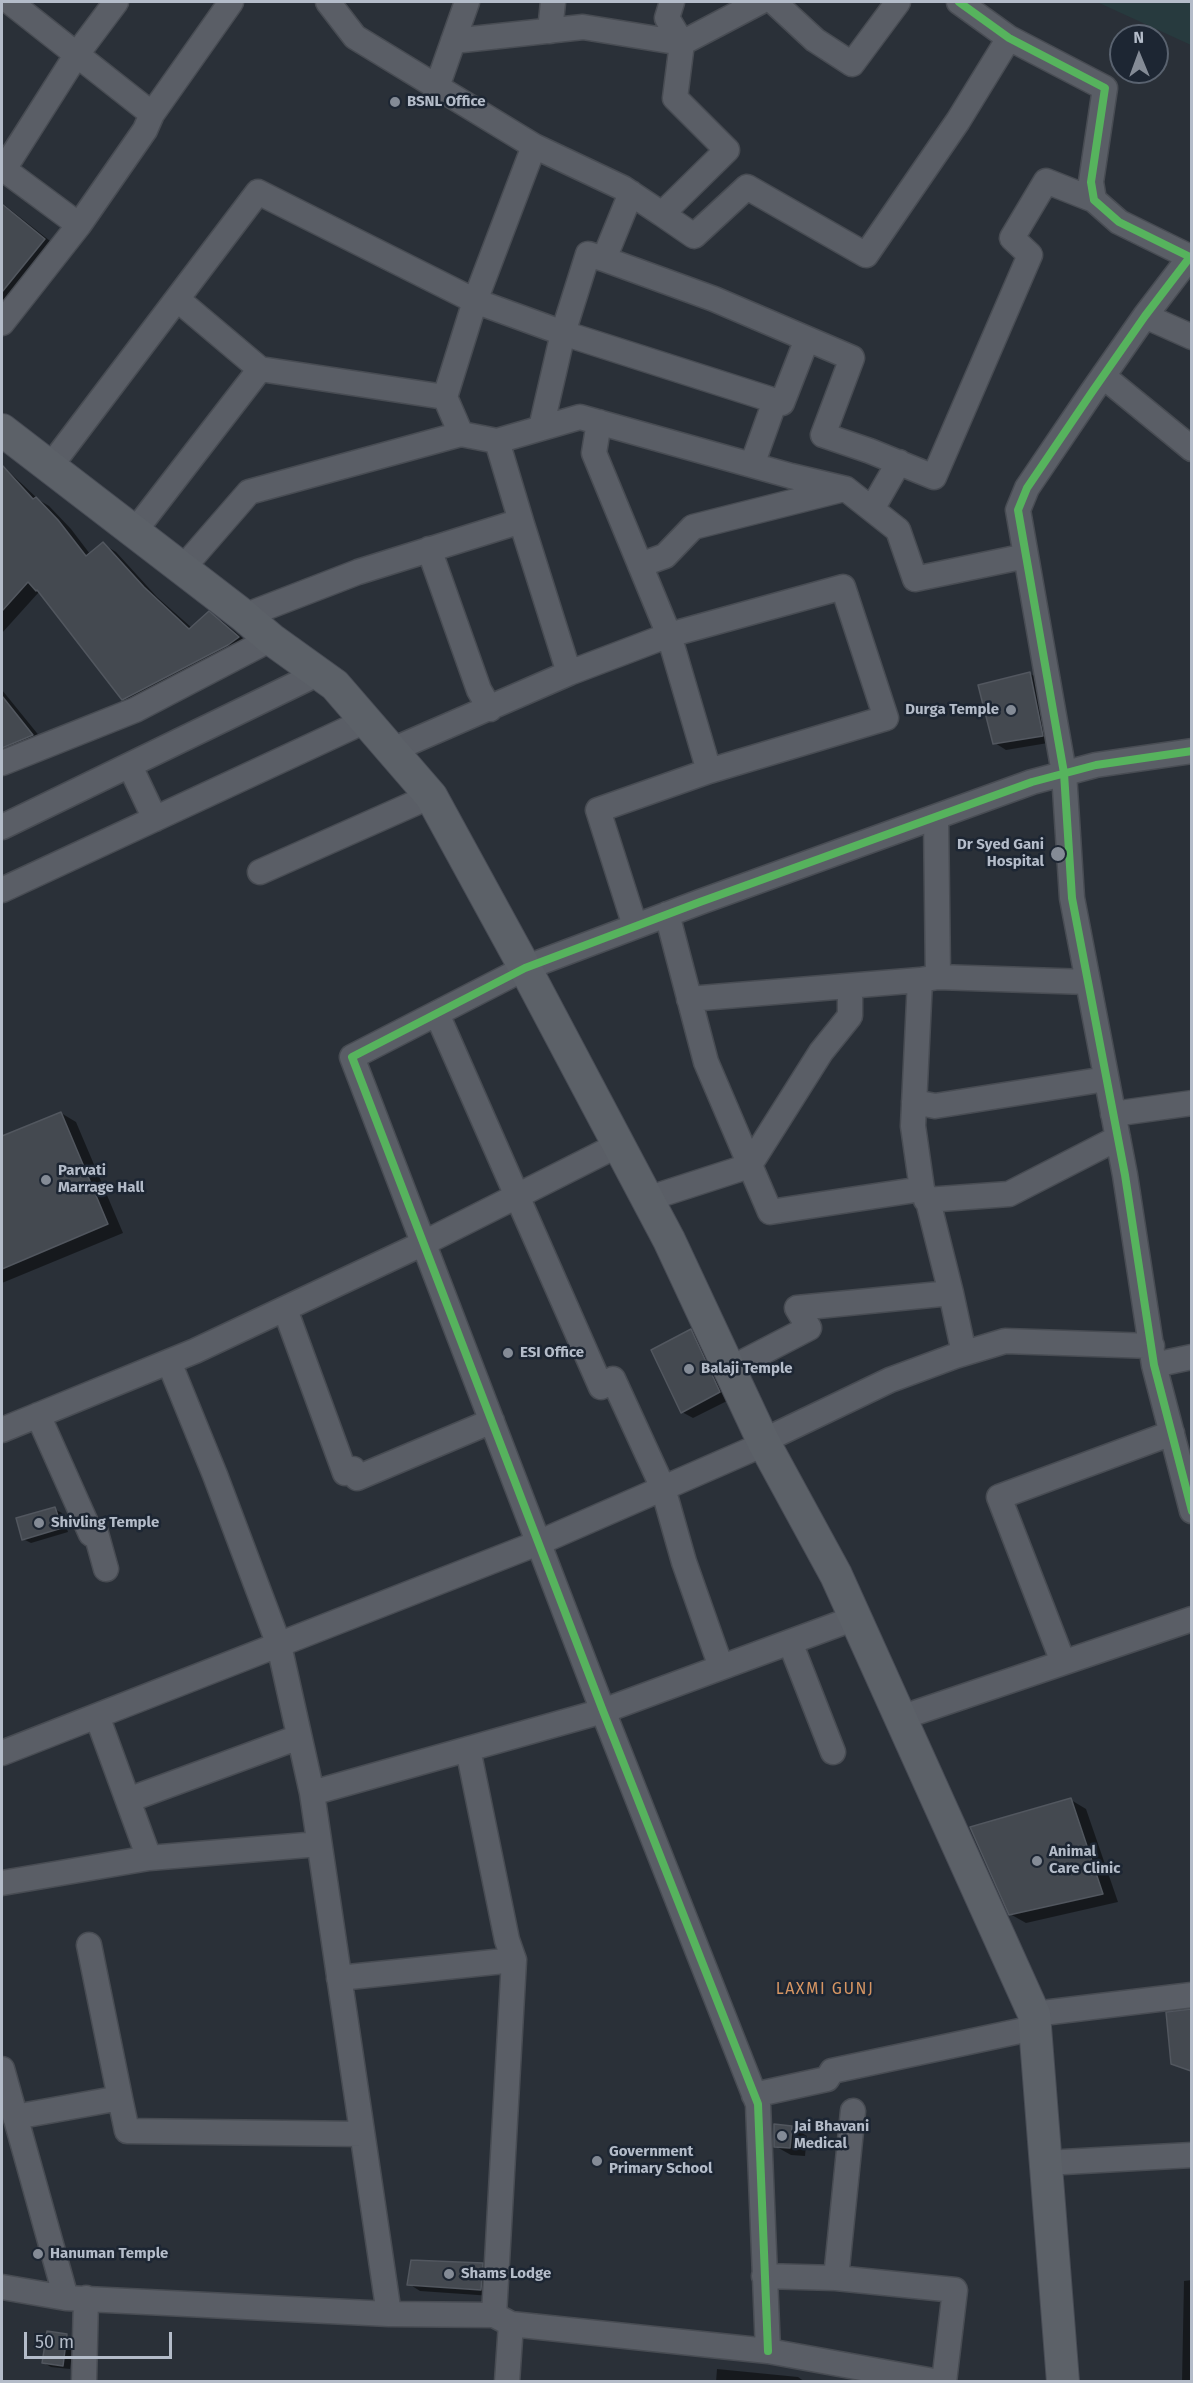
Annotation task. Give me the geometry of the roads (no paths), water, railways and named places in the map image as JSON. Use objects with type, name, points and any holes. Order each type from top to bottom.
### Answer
[{"type":"main road","points":[[2,430],[271,639],[335,685],[430,796],[525,968],[669,1240],[763,1442],[836,1575],[1034,2021],[1063,2382]]},
{"type":"street","points":[[10,2],[152,114]]},
{"type":"street","points":[[79,225],[3,169],[77,54],[116,2]]},
{"type":"street","points":[[2,323],[79,225],[145,130],[152,114],[231,2]]},
{"type":"street","points":[[328,2],[355,37],[534,146],[631,193],[694,236],[747,188],[866,255],[958,121],[1009,38]]},
{"type":"street","points":[[437,87],[467,2]]},
{"type":"street","points":[[550,31],[553,2]]},
{"type":"street","points":[[662,214],[727,150],[675,98],[682,43],[667,18],[672,2]]},
{"type":"street","points":[[453,41],[583,27],[682,43],[760,2]]},
{"type":"street","points":[[774,2],[815,40],[852,64],[898,2]]},
{"type":"street","points":[[959,2],[1009,38],[1105,88],[1090,182],[1094,200]]},
{"type":"street","points":[[461,434],[444,398],[475,301],[534,146]]},
{"type":"street","points":[[541,428],[563,333],[588,254],[714,299],[852,358],[823,435],[934,477],[1030,255],[1012,238],[1046,181],[1094,200],[1119,222],[1191,256],[1103,376],[1027,488],[1018,510],[1064,773],[1072,898],[1107,1079],[1153,1355],[1191,1505]]},
{"type":"street","points":[[49,468],[258,192],[475,301],[563,333],[782,403],[807,339]]},
{"type":"street","points":[[604,259],[631,193]]},
{"type":"street","points":[[177,299],[260,369],[444,398]]},
{"type":"street","points":[[1145,316],[1191,338]]},
{"type":"street","points":[[134,532],[260,369]]},
{"type":"street","points":[[1103,376],[1191,449]]},
{"type":"street","points":[[752,465],[775,401]]},
{"type":"street","points":[[182,569],[249,492],[461,434],[497,441],[579,417],[846,489],[898,530],[915,579],[1026,556]]},
{"type":"street","points":[[599,422],[594,453],[669,635],[709,771]]},
{"type":"street","points":[[497,441],[569,673]]},
{"type":"street","points":[[872,509],[898,462]]},
{"type":"street","points":[[640,565],[665,556],[693,527],[846,489]]},
{"type":"street","points":[[244,616],[358,572],[521,521]]},
{"type":"street","points":[[429,549],[479,690],[490,709]]},
{"type":"street","points":[[390,750],[490,709],[569,673],[669,635],[843,587],[886,718],[709,771],[598,810],[635,926]]},
{"type":"street","points":[[2,763],[135,710],[271,639]]},
{"type":"street","points":[[2,827],[319,673]]},
{"type":"street","points":[[2,890],[365,721]]},
{"type":"street","points":[[768,2351],[758,2104],[603,1711],[352,1057],[525,968],[667,914],[1032,782],[1096,765],[1191,751]]},
{"type":"street","points":[[130,766],[155,819]]},
{"type":"street","points":[[260,872],[430,796]]},
{"type":"street","points":[[936,817],[929,979],[913,1126],[924,1195],[951,1293],[964,1353]]},
{"type":"street","points":[[667,914],[706,1062],[770,1212],[924,1195],[1009,1194],[1115,1126],[1191,1103]]},
{"type":"street","points":[[689,999],[929,979],[1088,982]]},
{"type":"street","points":[[647,1199],[749,1166],[822,1052],[850,1016],[850,986]]},
{"type":"street","points":[[437,1014],[601,1387],[613,1379],[663,1488],[684,1562],[721,1667]]},
{"type":"street","points":[[914,1102],[935,1106],[1107,1079]]},
{"type":"street","points":[[2,1430],[169,1362],[285,1309],[424,1243],[618,1144]]},
{"type":"street","points":[[728,1370],[808,1328],[797,1308],[951,1293]]},
{"type":"street","points":[[285,1309],[345,1473],[353,1469],[357,1478],[492,1420]]},
{"type":"street","points":[[2,1753],[538,1543],[763,1442],[890,1380],[964,1353],[1005,1341],[1191,1357]]},
{"type":"street","points":[[169,1362],[215,1475],[279,1645],[312,1793],[389,2314]]},
{"type":"street","points":[[38,1415],[91,1534],[96,1533],[106,1569]]},
{"type":"street","points":[[1063,1662],[999,1497],[1172,1433]]},
{"type":"street","points":[[312,1793],[603,1711],[855,1618]]},
{"type":"street","points":[[900,1718],[1191,1619]]},
{"type":"street","points":[[790,1642],[833,1752]]},
{"type":"street","points":[[97,1716],[149,1857]]},
{"type":"street","points":[[128,1800],[299,1737]]},
{"type":"street","points":[[468,1749],[507,1940],[514,1960],[502,2319],[507,2382]]},
{"type":"street","points":[[2,1883],[149,1857],[319,1844]]},
{"type":"street","points":[[89,1945],[127,2131],[362,2134]]},
{"type":"street","points":[[339,1978],[514,1960]]},
{"type":"street","points":[[754,2095],[827,2079],[832,2070],[1034,2021],[1191,1995]]},
{"type":"street","points":[[2,2069],[15,2117],[76,2298],[84,2382]]},
{"type":"street","points":[[15,2117],[120,2098]]},
{"type":"street","points":[[836,2278],[853,2111]]},
{"type":"street","points":[[1045,2163],[1191,2154]]},
{"type":"street","points":[[764,2276],[836,2278],[955,2290],[944,2382]]},
{"type":"street","points":[[2,2287],[76,2298],[502,2319],[768,2351],[818,2371],[939,2382]]},
{"type":"place","name":"BSNL Office","points":[[395,102]]},
{"type":"place","name":"Durga Temple","points":[[1011,710]]},
{"type":"place","name":"Dr Syed Gani Hospital","points":[[1058,854]]},
{"type":"place","name":"Parvati Marrage Hall","points":[[46,1180]]},
{"type":"place","name":"ESI Office","points":[[508,1353]]},
{"type":"place","name":"Balaji Temple","points":[[689,1369]]},
{"type":"place","name":"Shivling Temple","points":[[39,1523]]},
{"type":"place","name":"Animal Care Clinic","points":[[1037,1861]]},
{"type":"place","name":"Jai Bhavani Medical","points":[[782,2136]]},
{"type":"place","name":"Government Primary School","points":[[597,2161]]},
{"type":"place","name":"Hanuman Temple","points":[[38,2254]]},
{"type":"place","name":"Shams Lodge","points":[[449,2274]]},
{"type":"district","name":"LAXMI GUNJ","points":[[825,1990]]}]
